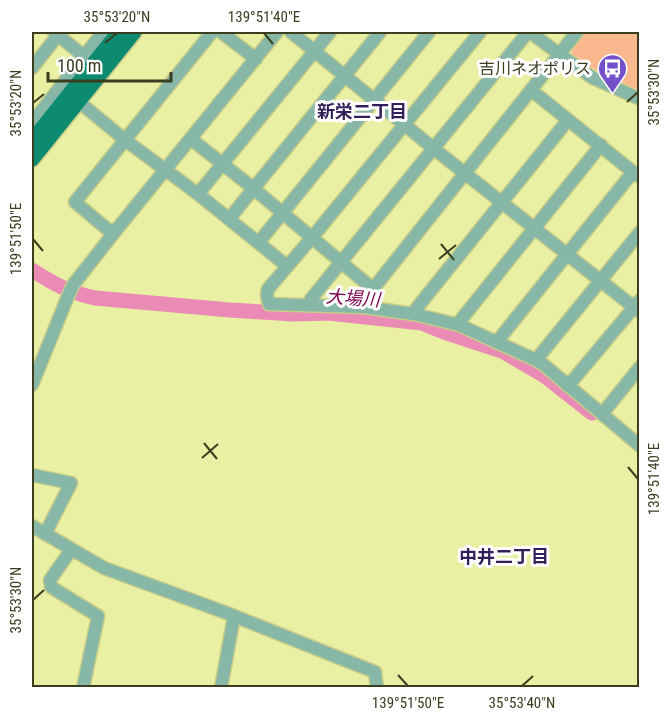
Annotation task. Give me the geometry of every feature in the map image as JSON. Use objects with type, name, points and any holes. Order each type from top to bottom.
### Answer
[{"type":"main road","points":[[32,141],[89,60],[119,32]]},
{"type":"main road","points":[[32,159],[134,32]]},
{"type":"street","points":[[32,123],[89,60],[104,32]]},
{"type":"street","points":[[113,234],[75,201],[212,32]]},
{"type":"street","points":[[221,32],[256,59]]},
{"type":"street","points":[[32,385],[74,285],[278,32]]},
{"type":"street","points":[[291,32],[600,281],[637,306],[568,386]]},
{"type":"street","points":[[198,194],[330,32]]},
{"type":"street","points":[[229,219],[380,32]]},
{"type":"street","points":[[259,242],[429,32]]},
{"type":"street","points":[[480,32],[267,289],[269,304],[363,308],[414,314],[459,325],[536,360],[637,440]]},
{"type":"street","points":[[309,305],[311,299],[529,32],[593,78],[639,99]]},
{"type":"street","points":[[363,308],[365,299],[577,32]]},
{"type":"street","points":[[32,68],[56,33],[89,60]]},
{"type":"street","points":[[498,343],[568,254],[636,174],[531,90]]},
{"type":"street","points":[[32,101],[42,110]]},
{"type":"street","points":[[78,101],[288,266]]},
{"type":"street","points":[[414,314],[568,120]]},
{"type":"street","points":[[190,139],[253,188],[373,289]]},
{"type":"street","points":[[459,325],[601,145]]},
{"type":"street","points":[[536,360],[639,232]]},
{"type":"street","points":[[602,414],[639,367]]},
{"type":"street","points":[[32,475],[71,483],[45,534]]},
{"type":"street","points":[[32,526],[104,568],[375,672],[377,687]]},
{"type":"street","points":[[71,550],[50,580],[51,587],[98,616],[83,687]]},
{"type":"street","points":[[221,687],[234,616]]},
{"type":"shaded area","points":[[586,32],[639,32],[639,90],[596,70],[572,55],[572,48]]},
{"type":"waterway","name":"大場川","points":[[32,270],[62,287],[95,298],[230,310],[294,314],[328,313],[422,323],[502,351],[545,376],[592,413]]},
{"type":"place","name":"吉川ネオポリス","points":[[612,94]]},
{"type":"district","name":"新栄二丁目","points":[[362,111]]},
{"type":"district","name":"中井二丁目","points":[[504,556]]}]
